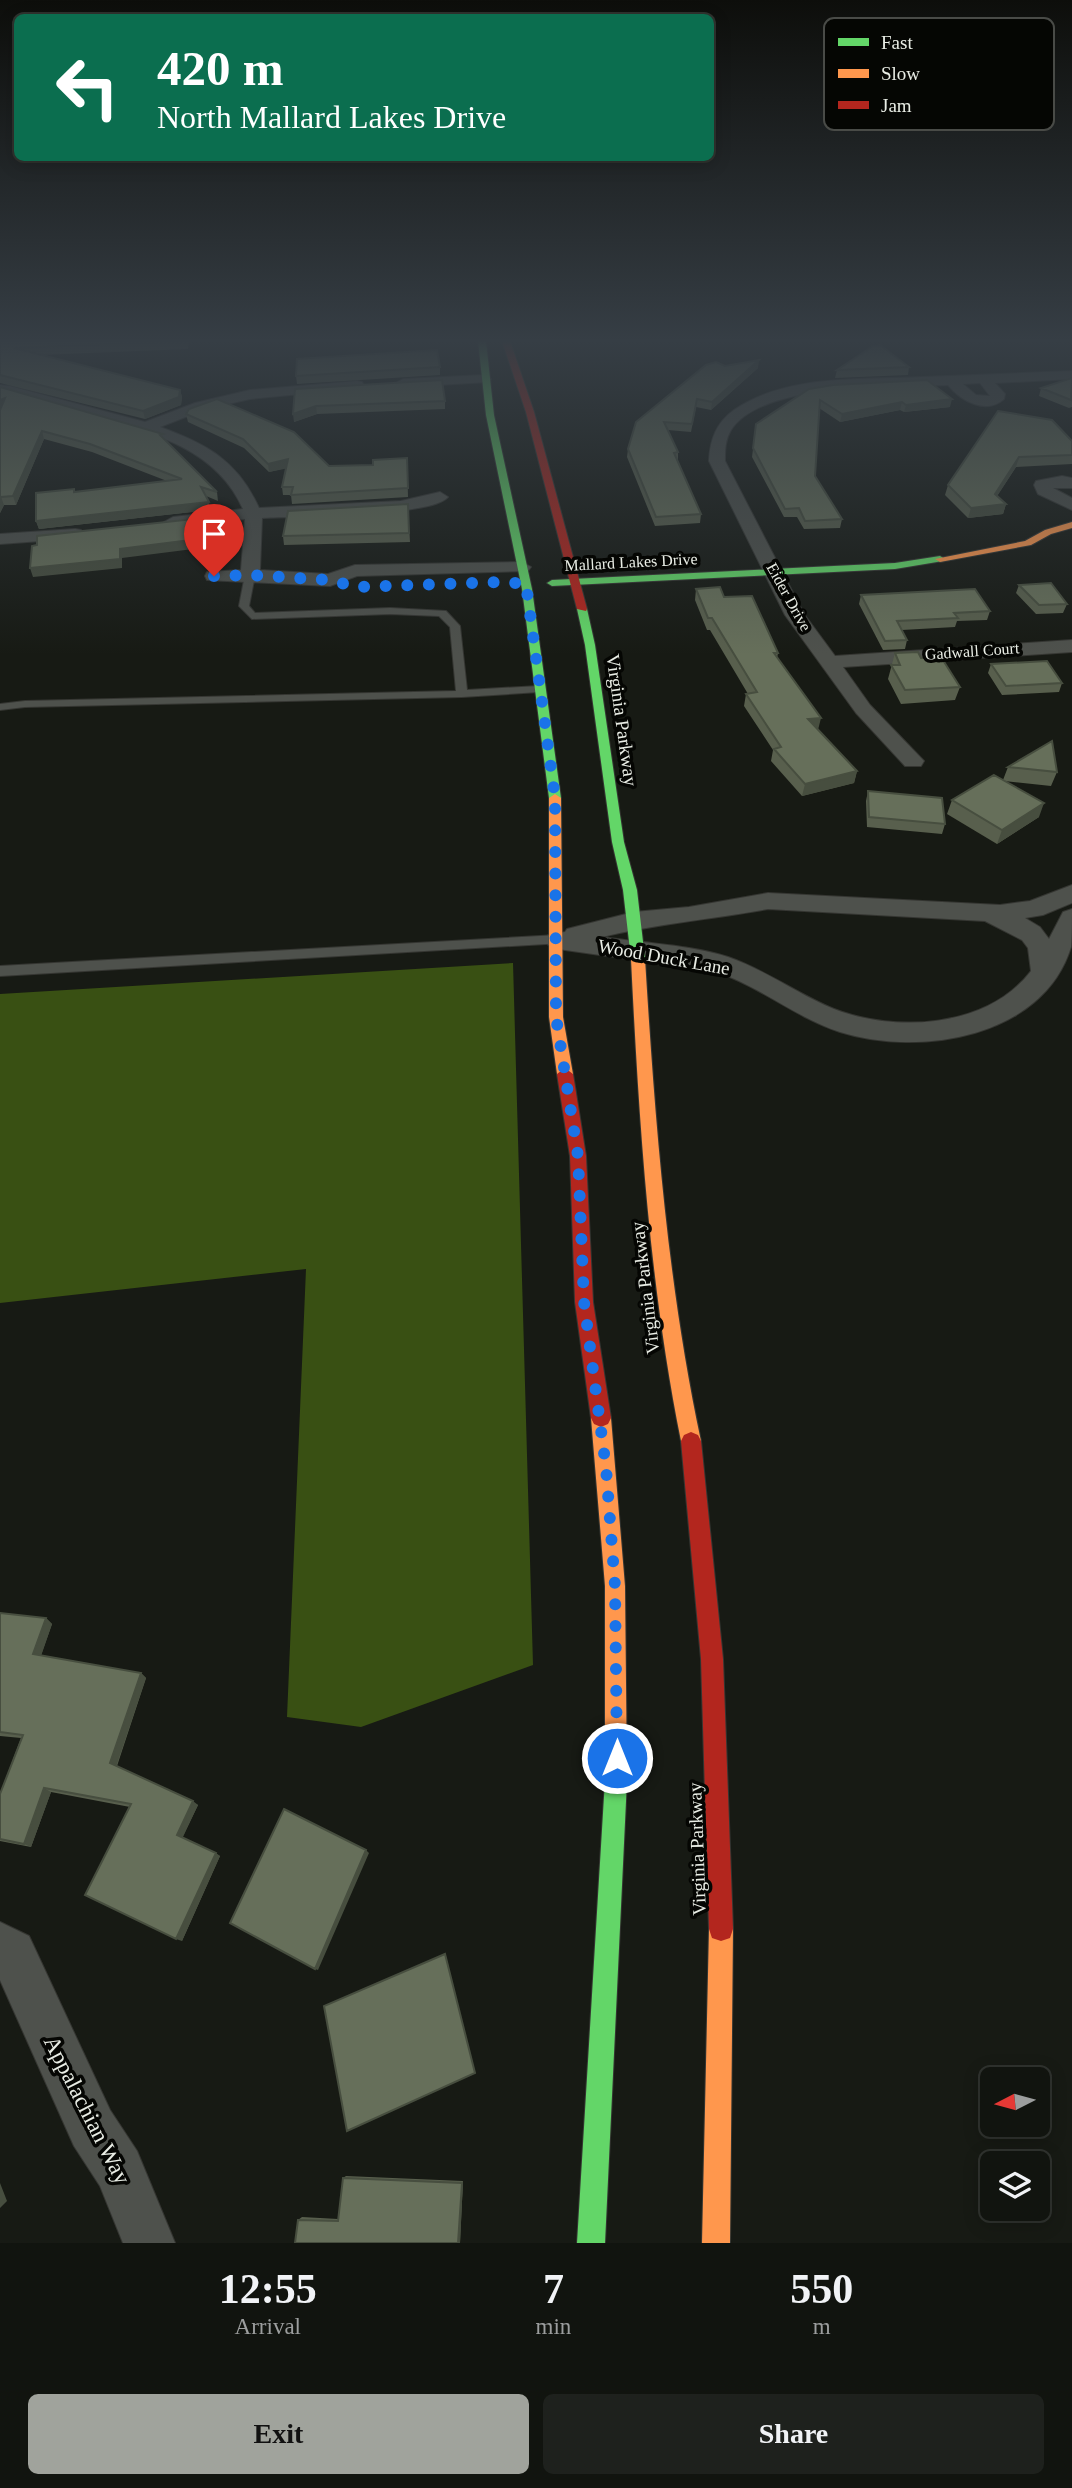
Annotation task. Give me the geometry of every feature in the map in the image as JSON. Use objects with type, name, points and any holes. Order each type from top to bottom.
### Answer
[{"type":"main road","points":[[499,446],[527,573],[539,689],[555,798],[558,940],[556,1017],[578,1156],[584,1302],[601,1421],[616,1610],[617,1758],[591,2243]]},
{"type":"main road","name":"Virginia Parkway","points":[[538,446],[565,566],[576,582],[590,645],[618,842],[634,921],[645,1085],[662,1269],[677,1379],[693,1449],[712,1659],[721,1928],[716,2243]]},
{"type":"main road","name":"Mallard Lakes Drive","points":[[527,573],[576,582],[768,560],[895,566],[1028,543],[1048,532],[1072,524]]},
{"type":"main road","name":"Mallard Lakes Drive","points":[[938,543],[1013,531],[1048,532]]},
{"type":"main road","name":"Mallard Lakes Drive","points":[[565,566],[591,564]]},
{"type":"street","points":[[190,446],[219,464],[241,488],[253,513],[250,575]]},
{"type":"street","name":"Eider Drive","points":[[717,446],[717,461],[795,614],[863,709],[914,761]]},
{"type":"street","points":[[1072,483],[1062,481],[1042,485],[1044,490],[1072,505]]},
{"type":"street","points":[[156,524],[253,513],[401,506],[424,503],[440,497]]},
{"type":"street","points":[[0,539],[88,533]]},
{"type":"street","points":[[214,576],[250,575],[330,580],[356,587],[504,582],[527,573]]},
{"type":"street","name":"Gadwall Court","points":[[830,662],[1072,646]]},
{"type":"street","name":"Wood Duck Lane","points":[[558,940],[634,921],[689,915],[768,901],[988,913],[1034,909],[1072,893]]},
{"type":"street","name":"Wood Duck Lane","points":[[988,913],[1024,927],[1037,939],[1044,952],[1044,971]]},
{"type":"street","name":"Wood Duck Lane","points":[[558,940],[717,963],[741,971],[823,1016],[858,1026],[890,1031],[956,1029],[982,1021],[1009,1006],[1036,984],[1072,918]]},
{"type":"street","name":"Appalachian Way","points":[[0,1945],[12,1953],[92,2128],[119,2169],[149,2243]]},
{"type":"lane","points":[[250,575],[244,606],[252,616],[390,611],[442,614],[455,626],[461,694]]},
{"type":"lane","points":[[0,707],[25,704],[461,694],[539,689]]},
{"type":"lane","points":[[0,971],[558,940]]},
{"type":"green space","points":[[513,963],[533,1665],[361,1727],[287,1717],[306,1269],[0,1303],[0,994]]},
{"type":"building","points":[[0,446],[35,446],[13,496],[0,499]]},
{"type":"building","points":[[94,446],[171,446],[217,492],[201,487],[209,502],[36,521],[36,493],[74,489],[74,492],[182,479]]},
{"type":"building","points":[[250,446],[308,446],[329,466],[373,465],[373,460],[407,458],[408,488],[291,495],[293,487],[282,487],[288,459],[268,464]]},
{"type":"building","points":[[629,446],[675,446],[678,452],[674,453],[701,514],[656,517],[628,449]]},
{"type":"building","points":[[753,446],[817,446],[815,476],[842,519],[805,521],[799,508],[785,509]]},
{"type":"building","points":[[975,446],[1072,446],[1072,455],[1019,457],[995,494],[1006,504],[971,508],[948,485]]},
{"type":"building","points":[[408,504],[409,533],[283,536],[288,511]]},
{"type":"building","points":[[212,517],[215,537],[120,549],[120,559],[30,568],[32,546],[37,545],[37,536]]},
{"type":"building","points":[[1051,583],[1067,604],[1039,605],[1019,585]]},
{"type":"building","points":[[720,587],[724,597],[752,596],[778,653],[774,653],[821,718],[808,719],[857,771],[805,784],[774,749],[781,747],[746,694],[757,692],[712,618],[708,618],[696,589]]},
{"type":"building","points":[[975,589],[990,611],[954,613],[958,618],[897,621],[907,640],[885,641],[861,595]]},
{"type":"building","points":[[918,652],[921,658],[941,657],[960,687],[905,690],[891,665],[900,665],[895,653]]},
{"type":"building","points":[[1047,661],[1062,683],[1006,686],[991,664]]},
{"type":"building","points":[[1052,741],[1057,772],[1008,767]]},
{"type":"building","points":[[994,775],[1044,803],[1002,830],[952,800]]},
{"type":"building","points":[[868,791],[942,798],[945,824],[869,817]]},
{"type":"building","points":[[0,1613],[46,1618],[33,1654],[141,1673],[110,1763],[193,1801],[177,1835],[216,1853],[176,1939],[85,1895],[131,1804],[44,1788],[24,1844],[0,1839],[0,1794],[23,1735],[0,1732]]},
{"type":"building","points":[[284,1809],[366,1850],[315,1969],[230,1923]]},
{"type":"building","points":[[445,1954],[475,2073],[347,2131],[324,2006]]},
{"type":"building","points":[[343,2178],[462,2183],[458,2243],[295,2243],[298,2220],[338,2221]]},
{"type":"traffic: fast","points":[[497,446],[527,589],[555,798]]},
{"type":"traffic: fast","points":[[552,583],[895,566],[940,559]]},
{"type":"traffic: fast","points":[[582,609],[590,645],[618,842],[630,890],[638,959]]},
{"type":"traffic: fast","points":[[591,2243],[616,1780]]},
{"type":"traffic: slow","points":[[940,559],[1028,543],[1048,532],[1072,525]]},
{"type":"traffic: slow","points":[[555,798],[556,1017],[565,1074]]},
{"type":"traffic: slow","points":[[638,959],[654,1202],[669,1322],[691,1441]]},
{"type":"traffic: slow","points":[[601,1418],[615,1586],[616,1780]]},
{"type":"traffic: slow","points":[[716,2243],[721,1929]]},
{"type":"traffic: jam","points":[[539,446],[582,609]]},
{"type":"traffic: jam","points":[[565,1074],[578,1156],[584,1302],[601,1418]]},
{"type":"traffic: jam","points":[[691,1441],[712,1659],[721,1929]]},
{"type":"route","points":[[214,576],[250,575],[330,580],[356,587],[504,582],[526,584],[555,798],[558,940],[556,1017],[578,1156],[584,1302],[606,1468],[615,1586],[617,1758]]}]
